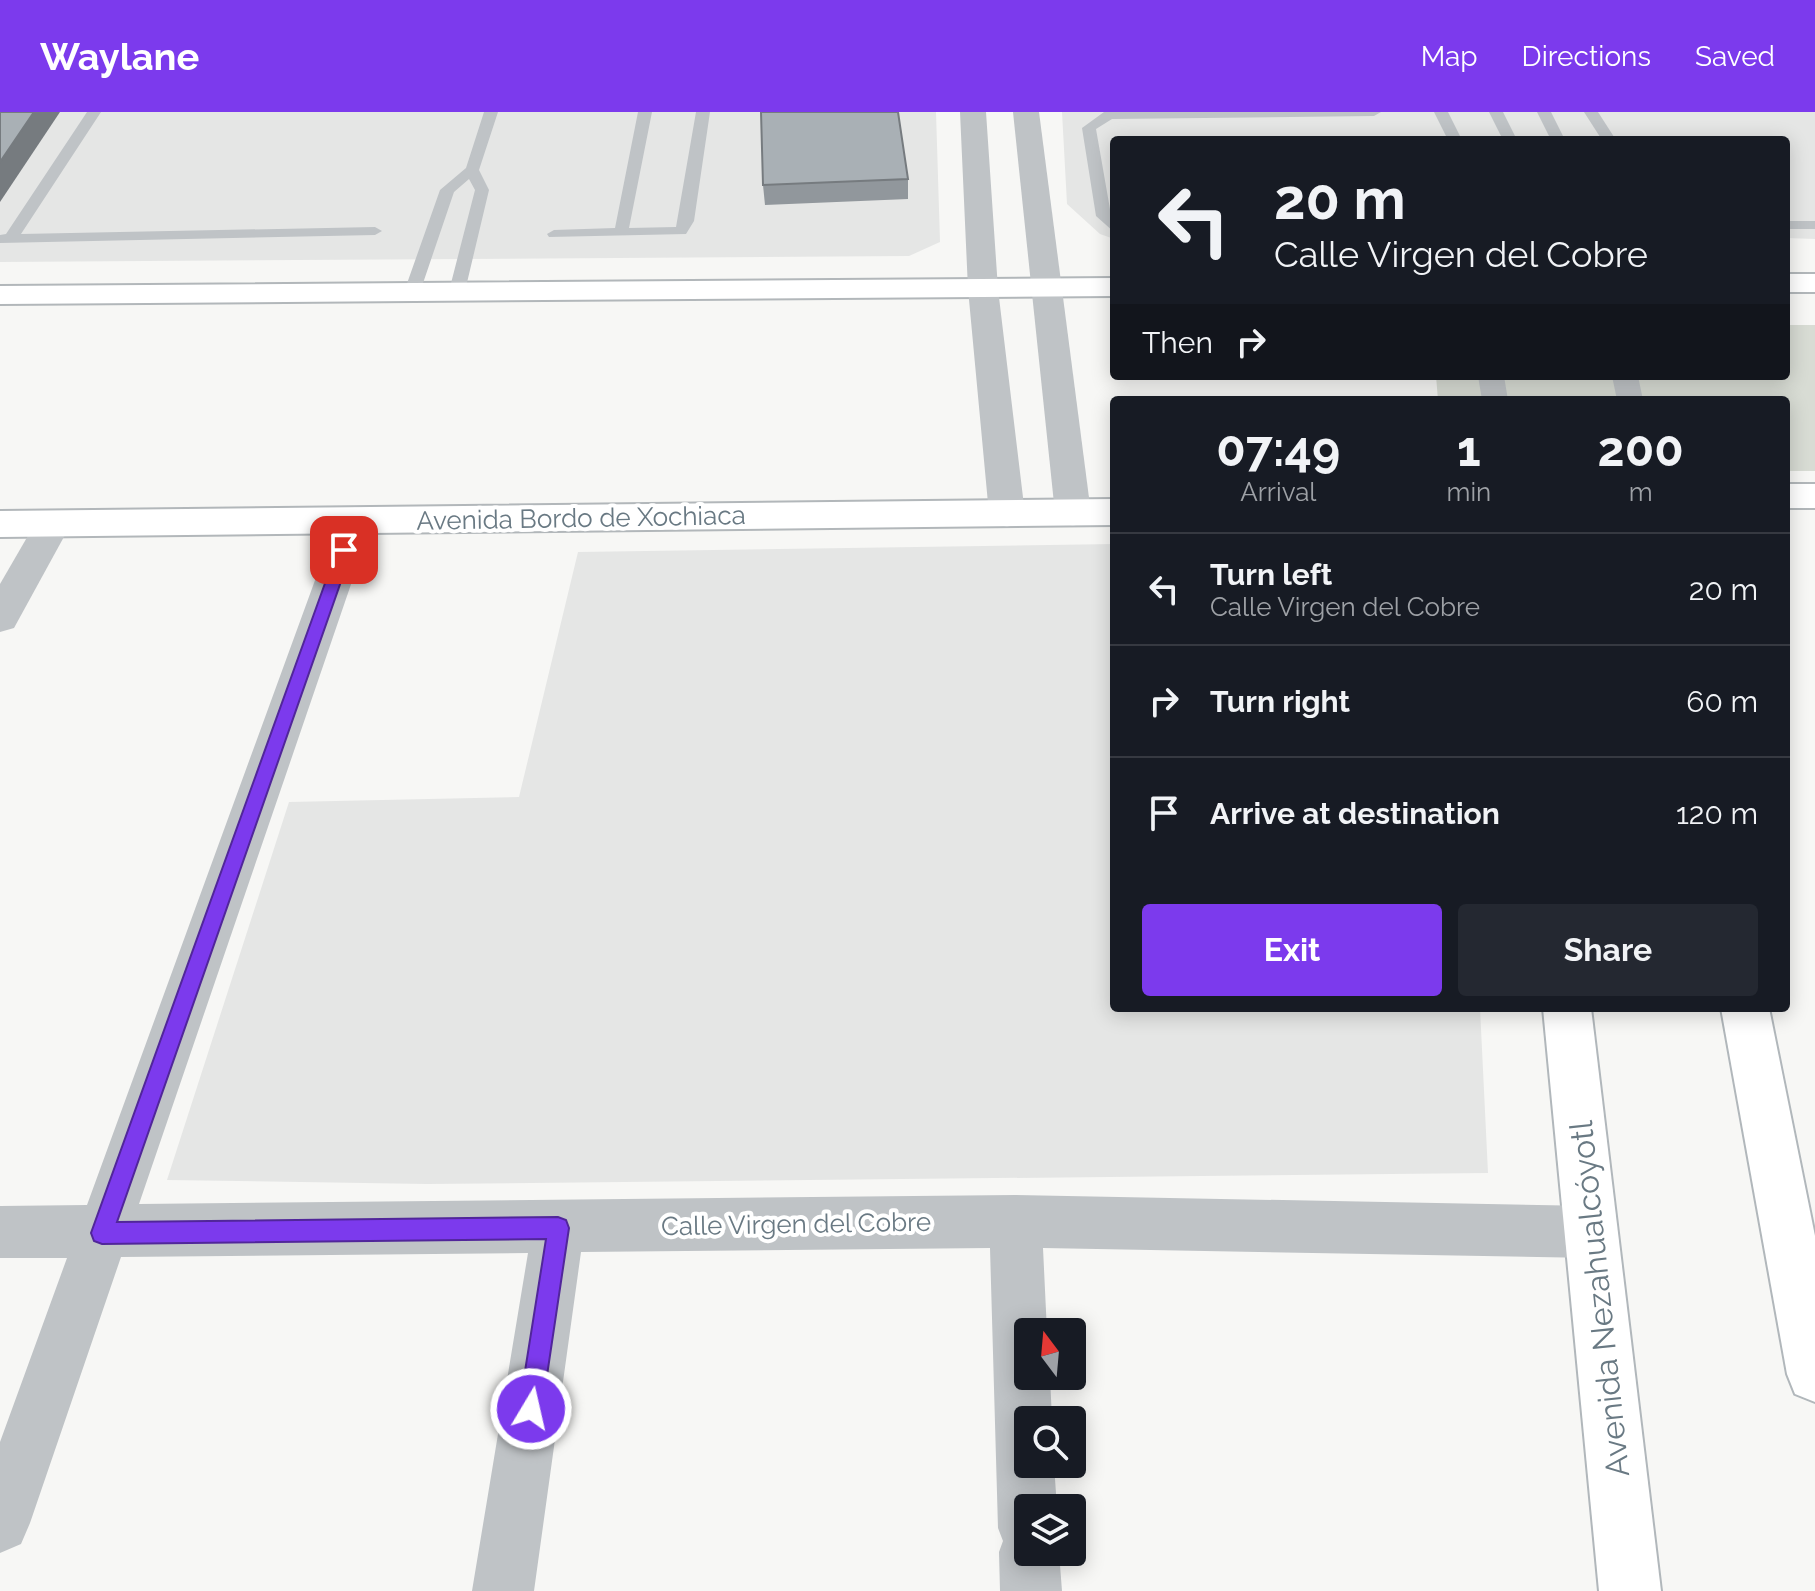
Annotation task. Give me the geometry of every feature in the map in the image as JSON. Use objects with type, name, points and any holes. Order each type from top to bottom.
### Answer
[{"type":"main road","points":[[1790,283],[1815,283]]},
{"type":"main road","points":[[0,295],[1110,287]]},
{"type":"main road","points":[[1790,496],[1815,496]]},
{"type":"main road","name":"Avenida Bordo de Xochiaca","points":[[0,524],[1110,512]]},
{"type":"main road","name":"Avenida Nezahualcóyotl","points":[[1567,1012],[1630,1591]]},
{"type":"main road","points":[[1746,1012],[1815,1374]]},
{"type":"street","points":[[973,112],[983,289],[1007,514]]},
{"type":"street","points":[[1026,112],[1044,288],[1073,513]]},
{"type":"street","points":[[0,1523],[355,520]]},
{"type":"street","points":[[0,618],[53,524]]},
{"type":"street","points":[[1015,1221],[1027,1494]]},
{"type":"street","name":"Calle Virgen del Cobre","points":[[0,1232],[1015,1221],[1592,1232]]},
{"type":"street","points":[[503,1591],[558,1228]]},
{"type":"street","points":[[1030,1566],[1031,1591]]},
{"type":"lane","points":[[5,239],[94,112]]},
{"type":"lane","points":[[412,292],[447,190],[472,170],[491,112]]},
{"type":"lane","points":[[621,233],[645,112]]},
{"type":"lane","points":[[554,234],[673,233],[685,226],[703,112]]},
{"type":"lane","points":[[1110,224],[1103,216],[1089,128],[1111,114],[1374,112]]},
{"type":"lane","points":[[1441,112],[1453,136]]},
{"type":"lane","points":[[1496,112],[1508,136]]},
{"type":"lane","points":[[1544,112],[1556,136]]},
{"type":"lane","points":[[1591,112],[1606,136]]},
{"type":"lane","points":[[457,291],[482,190],[472,170]]},
{"type":"lane","points":[[1790,225],[1815,225]]},
{"type":"lane","points":[[5,239],[375,231]]},
{"type":"shaded area","points":[[0,112],[936,112],[940,242],[909,256],[0,262]]},
{"type":"shaded area","points":[[1062,112],[1815,112],[1815,239],[1790,238],[1790,136],[1110,136],[1110,238],[1100,234],[1067,204]]},
{"type":"shaded area","points":[[1790,325],[1815,325],[1815,471],[1790,471],[1790,396],[1438,396],[1436,380],[1790,380]]},
{"type":"shaded area","points":[[1110,544],[1110,1012],[1480,1012],[1488,1173],[427,1184],[167,1180],[289,802],[519,797],[578,552]]},
{"type":"building","points":[[0,112],[34,112],[0,162]]},
{"type":"building","points":[[761,112],[898,112],[908,179],[763,185]]},
{"type":"route","points":[[344,550],[102,1233],[558,1228],[531,1409]]}]
